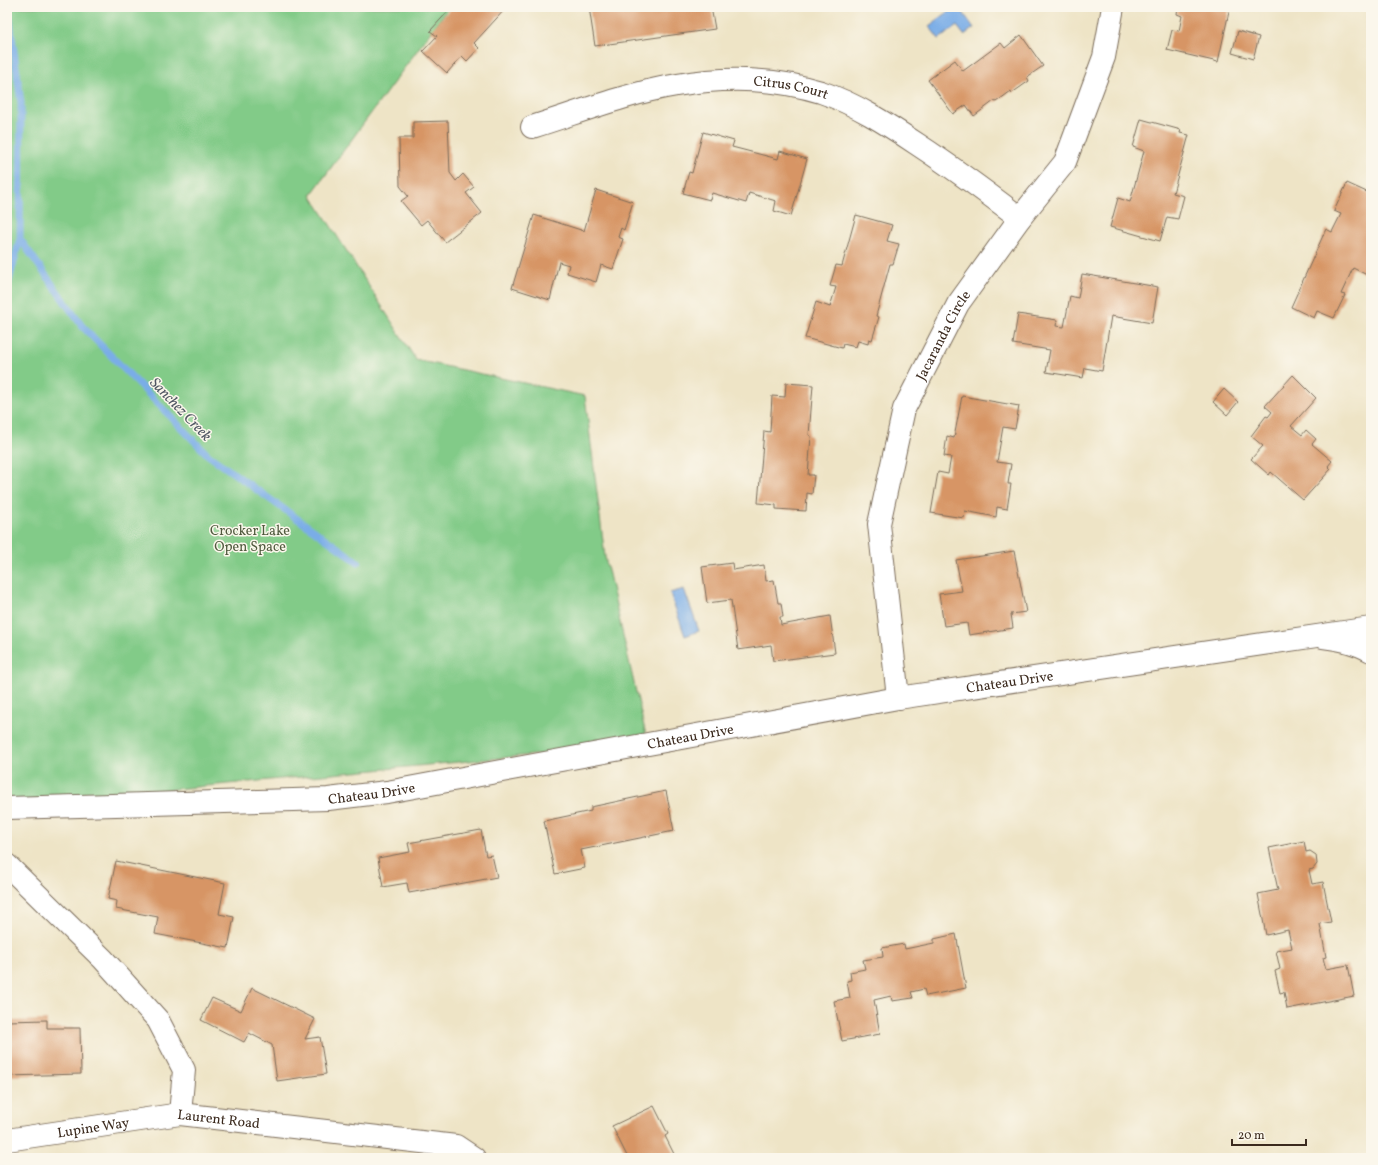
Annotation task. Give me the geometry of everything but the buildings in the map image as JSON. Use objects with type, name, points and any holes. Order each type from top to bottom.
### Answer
[{"type":"street","name":"Jacaranda Circle","points":[[898,698],[879,524],[904,409],[958,304],[1020,218],[1065,162],[1104,57],[1113,7]]},
{"type":"street","name":"Citrus Court","points":[[532,127],[621,99],[677,85],[745,79],[782,84],[821,92],[873,114],[950,166],[1020,218]]},
{"type":"street","name":"Chateau Drive","points":[[7,808],[328,799],[386,792],[898,698],[1371,628]]},
{"type":"street","points":[[1318,636],[1344,640],[1361,645],[1371,650]]},
{"type":"street","name":"Laurent Road","points":[[7,865],[103,959],[158,1020],[184,1070],[180,1114],[456,1146],[474,1158]]},
{"type":"street","name":"Lupine Way","points":[[7,1140],[180,1114]]},
{"type":"green space","name":"Crocker Lake Open Space","points":[[7,7],[449,7],[311,195],[416,360],[585,396],[605,557],[648,744],[7,805]]},
{"type":"water","points":[[955,7],[959,7],[974,28],[964,35],[957,26],[939,39],[929,26]]},
{"type":"water","points":[[684,589],[699,631],[685,636],[670,593]]},
{"type":"waterway","name":"Sanchez Creek","points":[[7,288],[20,239],[21,103],[8,7]]},
{"type":"waterway","name":"Sanchez Creek","points":[[20,239],[82,326],[208,455],[358,562]]}]
